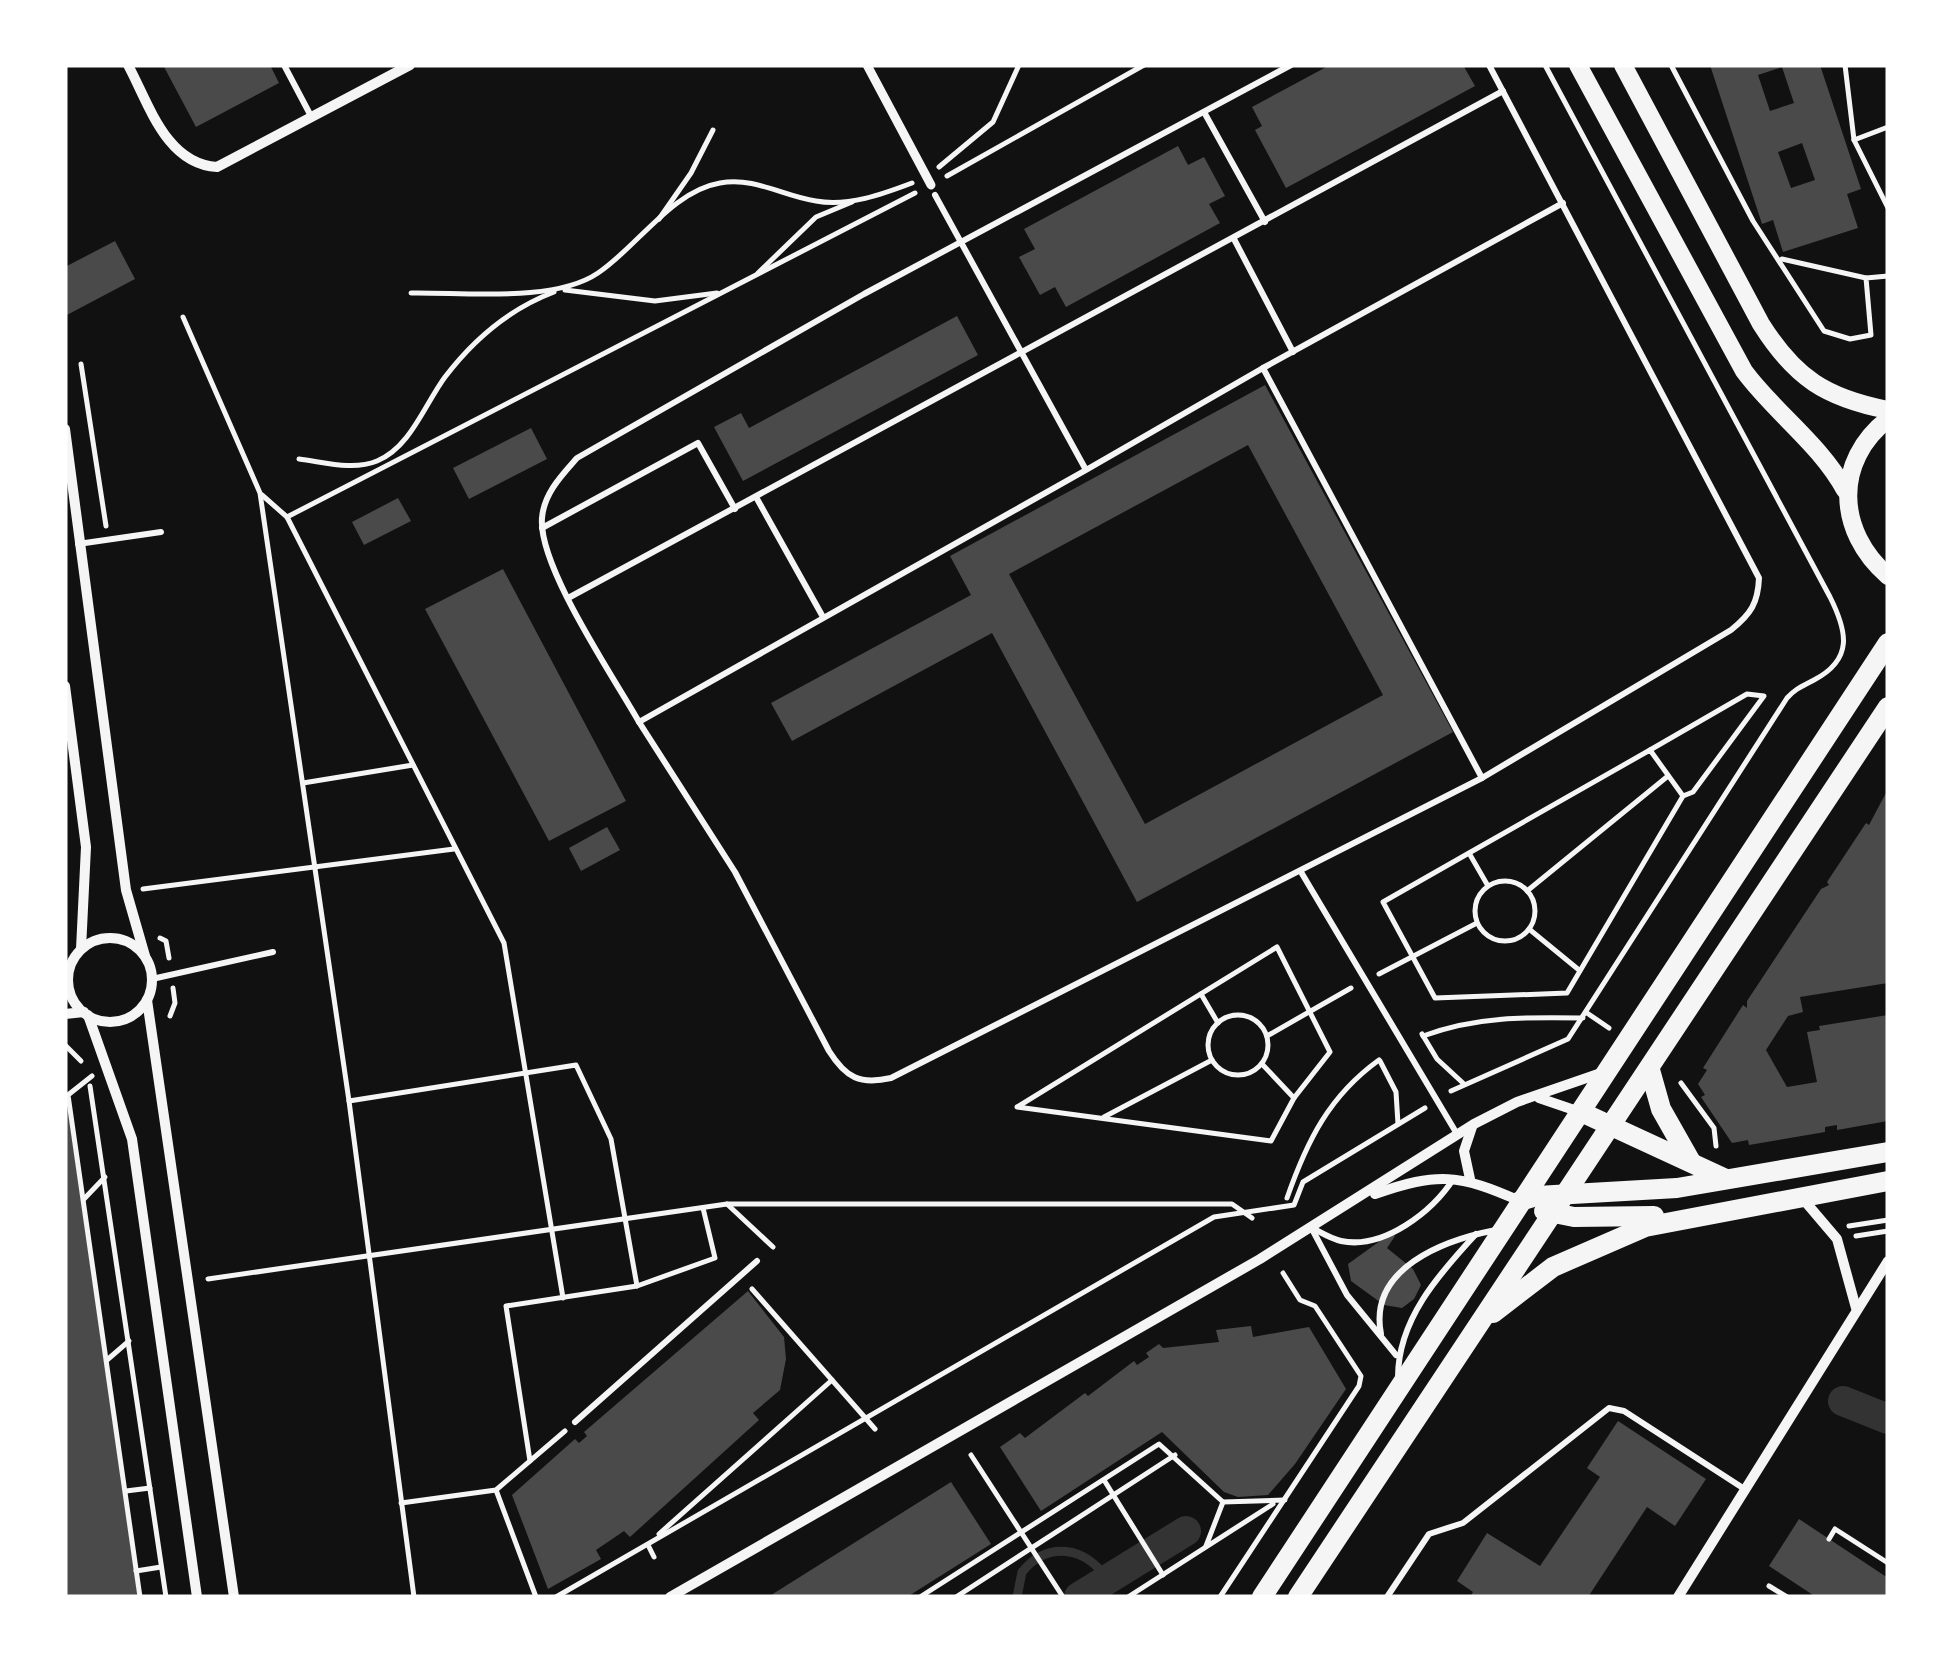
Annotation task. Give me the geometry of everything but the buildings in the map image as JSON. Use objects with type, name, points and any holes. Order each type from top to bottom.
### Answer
[{"type":"highway","points":[[1262,1597],[1888,643]]},
{"type":"highway","points":[[1298,1597],[1888,708]]},
{"type":"highway","points":[[1653,1066],[1660,1109],[1691,1162]]},
{"type":"highway","points":[[1581,1112],[1723,1177]]},
{"type":"highway","points":[[1558,1204],[1888,1152]]},
{"type":"highway","points":[[1480,1324],[1553,1267],[1644,1227],[1706,1212],[1888,1182]]},
{"type":"highway","points":[[1520,1201],[1558,1204],[1602,1218],[1706,1212]]},
{"type":"main road","points":[[1578,65],[1744,371],[1771,406],[1821,454],[1845,490],[1865,544],[1888,576]]},
{"type":"main road","points":[[1623,65],[1762,324],[1787,361],[1826,392],[1848,403],[1888,410]]},
{"type":"main road","points":[[1845,490],[1854,457],[1888,419]]},
{"type":"street","points":[[128,65],[165,134],[193,163],[217,166],[234,161],[410,65]]},
{"type":"street","points":[[867,65],[931,185]]},
{"type":"street","points":[[65,429],[70,522],[78,544],[126,890],[152,979],[147,1000],[234,1597]]},
{"type":"street","points":[[65,686],[86,847],[80,951],[68,977],[74,1002],[86,1014],[132,1138],[197,1597]]},
{"type":"street","points":[[65,958],[108,938],[135,946],[145,956]]},
{"type":"street","points":[[65,1014],[86,1014],[114,1022],[139,1010],[147,1000]]},
{"type":"street","points":[[670,1597],[1312,1228],[1474,1124],[1611,1068]]},
{"type":"street","points":[[1533,1097],[1581,1112]]},
{"type":"street","points":[[1470,1179],[1464,1151],[1474,1124]]},
{"type":"street","points":[[1360,1199],[1425,1178],[1456,1176],[1520,1201]]},
{"type":"street","points":[[1800,1196],[1830,1228],[1842,1252],[1856,1308]]},
{"type":"street","points":[[1678,1597],[1888,1262]]},
{"type":"lane","points":[[284,65],[313,119]]},
{"type":"lane","points":[[1291,65],[591,446],[556,482],[542,514],[545,550],[639,722],[736,872],[829,1051],[846,1074],[857,1080],[891,1078],[1482,778],[1750,615],[1758,598],[1755,564],[1490,65]]},
{"type":"lane","points":[[570,597],[1023,355],[1504,91]]},
{"type":"lane","points":[[1204,112],[1265,222]]},
{"type":"lane","points":[[931,185],[1086,470]]},
{"type":"lane","points":[[639,722],[1263,368],[1563,203]]},
{"type":"lane","points":[[1234,239],[1293,352]]},
{"type":"lane","points":[[1263,368],[1482,778]]},
{"type":"lane","points":[[542,528],[698,443],[734,509]]},
{"type":"lane","points":[[756,497],[823,616]]},
{"type":"lane","points":[[78,544],[161,532]]},
{"type":"lane","points":[[1300,872],[1457,1134]]},
{"type":"lane","points":[[152,979],[272,952]]},
{"type":"lane","points":[[1312,1228],[1341,1242],[1371,1240],[1430,1210],[1456,1176]]},
{"type":"lane","points":[[1312,1228],[1347,1295],[1390,1334]]},
{"type":"lane","points":[[1397,1356],[1378,1309],[1382,1298],[1417,1256],[1476,1234],[1502,1229]]},
{"type":"lane","points":[[1396,1394],[1397,1356],[1405,1328],[1476,1234]]},
{"type":"lane","points":[[575,1422],[756,1261]]},
{"type":"lane","points":[[1390,1334],[1405,1328]]},
{"type":"lane","points":[[1388,1597],[1429,1534],[1463,1524],[1608,1408],[1624,1410],[1746,1490]]},
{"type":"path","points":[[754,277],[816,217],[860,200],[931,185],[993,122],[1019,65]]},
{"type":"path","points":[[287,517],[931,185],[1144,65]]},
{"type":"path","points":[[1544,65],[1846,630],[1846,647],[1836,664],[1787,698],[1585,1015],[1568,1039],[1464,1084],[1437,1059],[1423,1035],[1449,1026],[1513,1016],[1585,1015],[1628,1042]]},
{"type":"path","points":[[1671,65],[1753,221],[1824,331],[1837,336],[1872,335],[1866,278]]},
{"type":"path","points":[[1844,65],[1854,140],[1888,208]]},
{"type":"path","points":[[1854,140],[1888,127]]},
{"type":"path","points":[[651,229],[691,173],[713,130]]},
{"type":"path","points":[[299,459],[356,465],[376,461],[394,451],[444,378],[482,337],[515,310],[597,274],[702,188],[720,183],[762,184],[814,201],[860,200]]},
{"type":"path","points":[[1780,259],[1866,278],[1888,276]]},
{"type":"path","points":[[411,293],[560,290],[655,302],[725,292]]},
{"type":"path","points":[[184,316],[260,493],[349,1102],[414,1597]]},
{"type":"path","points":[[260,493],[287,517],[504,943],[562,1298]]},
{"type":"path","points":[[1748,694],[1764,696],[1693,792],[1683,796],[1567,992],[1434,998],[1383,902],[1650,750],[1748,694]]},
{"type":"path","points":[[1650,750],[1683,796]]},
{"type":"path","points":[[301,783],[413,765]]},
{"type":"path","points":[[1526,891],[1668,775]]},
{"type":"path","points":[[144,889],[455,849]]},
{"type":"path","points":[[1469,853],[1488,886]]},
{"type":"path","points":[[1505,881],[1526,891],[1535,912],[1521,936],[1501,941],[1483,932],[1474,913],[1488,886],[1505,881]]},
{"type":"path","points":[[1528,929],[1579,970]]},
{"type":"path","points":[[1277,947],[1330,1052],[1294,1098],[1271,1141],[1017,1107],[1201,994],[1277,947]]},
{"type":"path","points":[[1201,994],[1218,1023]]},
{"type":"path","points":[[1236,1015],[1255,1020],[1269,1045],[1262,1064],[1236,1075],[1212,1060],[1208,1040],[1218,1023],[1236,1015]]},
{"type":"path","points":[[65,1046],[82,1062],[89,1077],[166,1597]]},
{"type":"path","points":[[556,1597],[1214,1216],[1294,1205],[1303,1182],[1398,1124],[1396,1092],[1379,1059],[1343,1090],[1310,1135],[1288,1198]]},
{"type":"path","points":[[1102,1118],[1212,1060]]},
{"type":"path","points":[[1262,1064],[1294,1098]]},
{"type":"path","points":[[349,1102],[576,1065],[611,1139],[637,1286]]},
{"type":"path","points":[[1653,1066],[1678,1079],[1714,1128],[1723,1177]]},
{"type":"path","points":[[89,1077],[68,1095],[140,1597]]},
{"type":"path","points":[[84,1199],[105,1177]]},
{"type":"path","points":[[251,1272],[728,1204],[1204,1203],[1232,1204],[1252,1218]]},
{"type":"path","points":[[728,1204],[773,1247]]},
{"type":"path","points":[[530,1462],[506,1306],[637,1286],[715,1258],[704,1208]]},
{"type":"path","points":[[1830,1228],[1888,1220]]},
{"type":"path","points":[[1220,1597],[1354,1395],[1360,1376],[1315,1306],[1300,1300],[1283,1273]]},
{"type":"path","points":[[744,1280],[875,1429]]},
{"type":"path","points":[[107,1360],[129,1341]]},
{"type":"path","points":[[647,1544],[832,1380]]},
{"type":"path","points":[[401,1502],[496,1490],[575,1422]]},
{"type":"path","points":[[920,1597],[1159,1444],[1224,1502],[1285,1500]]},
{"type":"path","points":[[971,1455],[1063,1597]]},
{"type":"path","points":[[956,1597],[1175,1456]]},
{"type":"path","points":[[1103,1479],[1163,1575]]},
{"type":"path","points":[[126,1491],[150,1488]]},
{"type":"path","points":[[496,1490],[536,1597]]},
{"type":"path","points":[[1206,1547],[1224,1502]]},
{"type":"path","points":[[1128,1597],[1274,1502]]},
{"type":"path","points":[[1829,1539],[1836,1529],[1888,1564]]},
{"type":"path","points":[[647,1544],[654,1557]]},
{"type":"path","points":[[136,1570],[161,1567]]},
{"type":"path","points":[[937,1586],[945,1597]]},
{"type":"path","points":[[1770,1586],[1787,1597]]},
{"type":"waterway","points":[[1843,1401],[1888,1419]]},
{"type":"waterway","points":[[1079,1597],[1186,1531]]},
{"type":"waterway","points":[[1017,1597],[1022,1572],[1043,1555],[1055,1552],[1078,1554],[1107,1579]]}]
